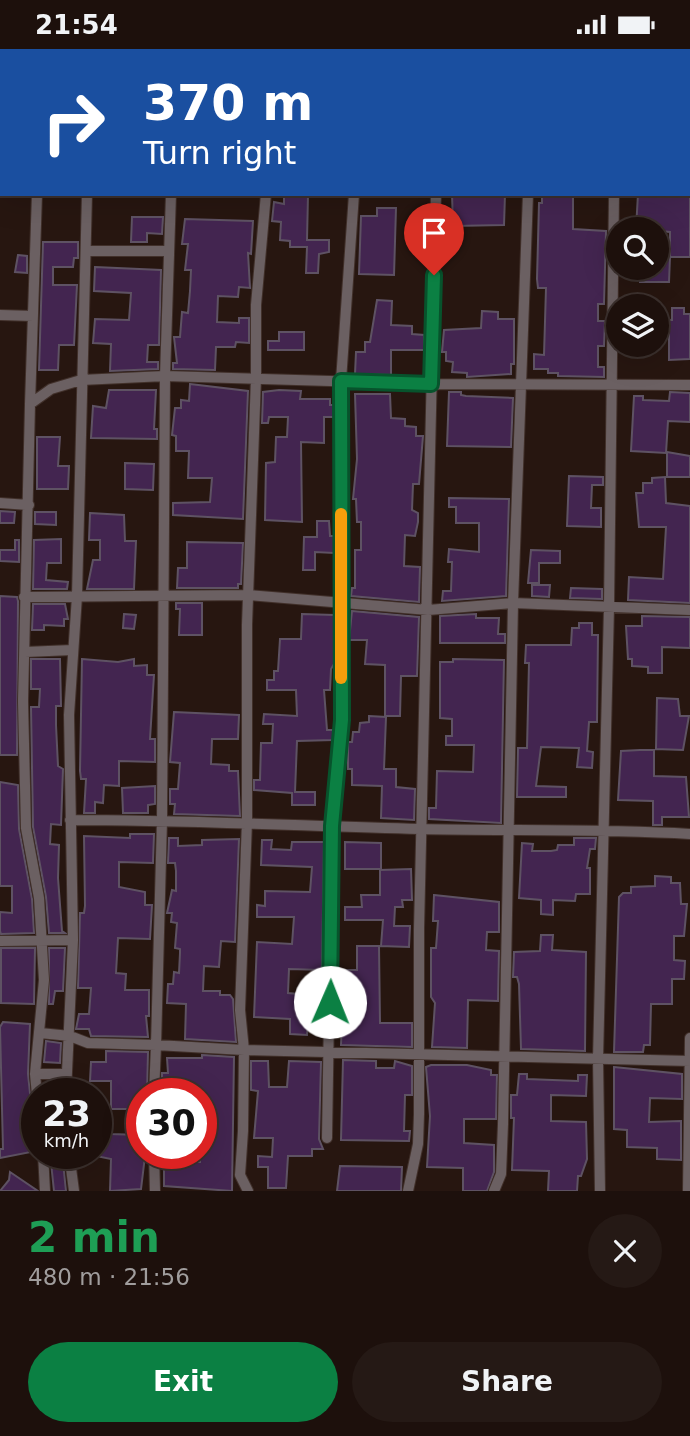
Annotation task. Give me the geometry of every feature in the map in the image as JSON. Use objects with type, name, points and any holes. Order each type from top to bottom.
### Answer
[{"type":"street","points":[[35,1078],[44,981],[39,898],[26,828],[24,597],[37,196]]},
{"type":"street","points":[[66,1078],[73,940],[70,820],[72,650],[77,596],[87,196]]},
{"type":"street","points":[[155,1078],[162,820],[165,376],[171,196]]},
{"type":"street","points":[[248,1191],[240,1175],[244,1050],[240,1010],[247,821],[256,305],[266,196]]},
{"type":"street","points":[[327,1138],[332,826],[342,720],[341,381],[354,196]]},
{"type":"street","points":[[408,1191],[418,1144],[419,929],[436,196]]},
{"type":"street","points":[[494,1191],[501,1174],[513,603],[528,196]]},
{"type":"street","points":[[600,1191],[598,1059],[609,607],[614,196]]},
{"type":"street","points":[[87,251],[169,251]]},
{"type":"street","points":[[0,315],[33,316]]},
{"type":"street","points":[[30,404],[51,389],[81,380],[165,376],[431,384],[690,386]]},
{"type":"street","points":[[0,503],[29,505]]},
{"type":"street","points":[[24,597],[249,595],[428,610],[513,603],[690,610]]},
{"type":"street","points":[[25,652],[72,650]]},
{"type":"street","points":[[70,820],[247,821],[423,829],[602,829],[690,834]]},
{"type":"street","points":[[0,941],[73,940]]},
{"type":"street","points":[[40,1033],[70,1036],[88,1043],[244,1050],[690,1061]]},
{"type":"street","points":[[688,1191],[690,1038]]},
{"type":"street","points":[[34,1074],[66,1074]]},
{"type":"street","points":[[44,1169],[45,1191]]},
{"type":"street","points":[[71,1169],[74,1191]]},
{"type":"street","points":[[154,1169],[155,1191]]},
{"type":"building","points":[[284,196],[308,196],[307,240],[329,240],[329,252],[319,254],[318,273],[306,273],[307,247],[290,247],[290,241],[280,240],[281,222],[272,221],[274,202],[284,204]]},
{"type":"building","points":[[452,196],[505,196],[504,225],[453,226]]},
{"type":"building","points":[[542,196],[573,196],[573,229],[606,231],[604,304],[598,304],[598,321],[605,321],[604,346],[598,346],[598,367],[604,367],[604,377],[558,376],[558,373],[548,373],[548,369],[534,369],[534,354],[544,355],[546,288],[538,288],[537,279],[539,203],[542,203]]},
{"type":"building","points":[[638,196],[690,196],[690,257],[670,257],[669,217],[637,217]]},
{"type":"building","points":[[377,208],[396,208],[394,275],[359,274],[361,216],[377,216]]},
{"type":"building","points":[[132,217],[163,217],[162,234],[147,233],[147,242],[131,242]]},
{"type":"building","points":[[185,219],[253,221],[251,254],[248,253],[250,288],[239,287],[238,297],[218,296],[217,322],[239,323],[239,318],[249,318],[249,343],[236,342],[235,347],[216,347],[215,370],[173,369],[173,363],[177,363],[174,337],[180,337],[182,312],[188,313],[190,291],[191,270],[185,270],[188,244],[182,244]]},
{"type":"building","points":[[43,242],[78,242],[78,258],[74,258],[73,267],[53,267],[53,285],[77,285],[74,345],[59,345],[58,370],[39,370]]},
{"type":"building","points":[[18,255],[27,256],[27,273],[15,272]]},
{"type":"building","points":[[670,257],[669,282],[640,282],[669,280]]},
{"type":"building","points":[[95,267],[161,270],[159,345],[148,345],[147,362],[158,362],[158,369],[110,371],[111,344],[93,343],[95,319],[129,320],[131,293],[94,291]]},
{"type":"building","points":[[377,300],[392,301],[391,325],[412,326],[412,334],[424,335],[424,350],[391,350],[391,375],[355,374],[356,352],[365,352],[365,342],[370,342]]},
{"type":"building","points":[[672,308],[684,308],[684,314],[690,314],[690,359],[669,360],[669,320],[672,320]]},
{"type":"building","points":[[482,311],[498,312],[498,319],[514,319],[514,364],[511,364],[511,374],[467,377],[467,373],[452,372],[453,362],[446,361],[446,352],[442,352],[444,330],[481,328]]},
{"type":"building","points":[[279,332],[304,332],[304,350],[268,350],[268,341],[279,341]]},
{"type":"building","points":[[190,384],[248,391],[243,519],[173,515],[173,503],[210,502],[212,478],[188,478],[189,451],[176,451],[176,436],[172,435],[175,408],[181,408],[181,400],[189,401]]},
{"type":"building","points":[[109,390],[156,390],[154,429],[157,429],[157,439],[91,438],[93,406],[106,408]]},
{"type":"building","points":[[301,391],[300,399],[330,399],[330,405],[334,405],[334,417],[324,417],[324,443],[301,442],[302,522],[265,520],[266,463],[275,462],[276,437],[287,437],[288,417],[269,417],[268,423],[262,423],[263,392]]},
{"type":"building","points":[[449,392],[461,392],[461,395],[466,396],[513,398],[511,447],[447,446]]},
{"type":"building","points":[[670,392],[690,393],[690,422],[668,421],[666,453],[631,451],[634,396],[643,396],[643,400],[669,401]]},
{"type":"building","points":[[355,394],[390,394],[391,418],[405,419],[405,426],[416,427],[416,436],[423,436],[419,484],[413,484],[412,510],[418,513],[418,522],[415,536],[405,535],[404,566],[420,567],[419,602],[351,596],[352,588],[355,588],[355,550],[361,550],[361,522],[357,522],[356,499],[353,499],[357,459]]},
{"type":"building","points":[[37,437],[60,437],[58,466],[69,466],[68,489],[37,489]]},
{"type":"building","points":[[667,452],[690,456],[690,477],[667,477]]},
{"type":"building","points":[[125,463],[154,464],[153,490],[125,489]]},
{"type":"building","points":[[569,476],[603,477],[603,485],[592,485],[591,508],[601,508],[601,527],[567,526]]},
{"type":"building","points":[[665,477],[666,503],[690,506],[690,603],[628,600],[629,577],[663,579],[666,527],[639,527],[636,493],[643,493],[643,483],[652,483],[652,478]]},
{"type":"building","points":[[449,498],[509,499],[506,596],[442,601],[443,591],[451,591],[452,562],[448,562],[449,549],[479,552],[479,523],[456,523],[456,507],[449,507]]},
{"type":"building","points":[[0,511],[15,512],[14,523],[0,523]]},
{"type":"building","points":[[35,512],[56,512],[56,525],[35,524]]},
{"type":"building","points":[[90,513],[124,515],[125,541],[136,541],[134,589],[87,589],[93,560],[100,560],[100,540],[89,540]]},
{"type":"building","points":[[317,521],[329,521],[330,536],[334,536],[334,553],[315,552],[315,570],[303,570],[304,537],[317,537]]},
{"type":"building","points":[[61,539],[61,563],[47,563],[46,580],[68,582],[67,589],[33,589],[34,540]]},
{"type":"building","points":[[15,540],[19,540],[19,562],[0,561],[0,550],[15,550]]},
{"type":"building","points":[[187,542],[243,543],[241,584],[238,584],[238,588],[177,588],[178,568],[187,568]]},
{"type":"building","points":[[531,550],[560,551],[560,563],[539,563],[539,583],[528,583]]},
{"type":"building","points":[[532,585],[550,585],[549,597],[532,596]]},
{"type":"building","points":[[571,588],[602,589],[602,599],[570,598]]},
{"type":"building","points":[[0,596],[17,597],[18,601],[17,755],[0,755]]},
{"type":"building","points":[[176,603],[202,603],[202,635],[179,635],[180,609],[176,609]]},
{"type":"building","points":[[33,604],[65,604],[68,619],[64,619],[64,626],[44,625],[44,630],[32,630]]},
{"type":"building","points":[[352,611],[419,617],[417,676],[401,676],[400,716],[385,716],[385,665],[365,664],[367,640],[349,640]]},
{"type":"building","points":[[124,614],[136,615],[134,629],[123,628]]},
{"type":"building","points":[[302,614],[334,615],[334,664],[331,669],[330,690],[324,690],[327,730],[334,730],[333,740],[297,741],[295,792],[315,792],[315,805],[292,805],[292,793],[254,790],[254,780],[260,780],[261,743],[272,743],[273,724],[263,724],[264,714],[297,716],[296,690],[267,690],[267,680],[274,680],[274,671],[278,671],[280,639],[301,639]]},
{"type":"building","points":[[476,614],[476,618],[499,618],[498,634],[505,634],[505,643],[440,643],[440,616]]},
{"type":"building","points":[[642,616],[690,617],[690,648],[662,647],[662,673],[648,673],[648,667],[632,666],[632,659],[628,659],[626,626],[642,626]]},
{"type":"building","points":[[579,623],[592,623],[592,635],[598,635],[597,722],[589,722],[587,751],[593,752],[592,768],[577,767],[579,748],[541,747],[536,786],[566,787],[566,797],[517,797],[518,748],[527,748],[529,663],[525,663],[526,645],[571,645],[572,628],[579,628]]},
{"type":"building","points":[[31,659],[60,659],[61,706],[56,706],[56,725],[58,766],[63,769],[61,825],[51,824],[50,844],[59,845],[58,878],[62,931],[65,933],[49,933],[46,897],[33,827],[31,707],[39,707],[40,689],[31,689]]},
{"type":"building","points":[[82,659],[118,662],[134,659],[134,666],[147,665],[147,675],[154,675],[150,739],[155,739],[155,762],[119,761],[119,786],[104,785],[103,803],[95,802],[95,813],[84,813],[86,779],[81,779],[80,771]]},
{"type":"building","points":[[453,659],[504,660],[501,823],[429,819],[429,808],[436,808],[437,771],[473,772],[474,745],[446,745],[446,736],[452,736],[452,719],[440,718],[440,662],[453,662]]},
{"type":"building","points":[[657,698],[678,699],[680,716],[689,716],[683,750],[656,749]]},
{"type":"building","points":[[174,712],[239,715],[238,739],[212,739],[211,764],[229,765],[229,771],[238,771],[240,816],[174,814],[175,804],[170,804],[170,789],[178,789],[180,763],[170,762]]},
{"type":"building","points":[[369,716],[386,717],[384,769],[396,769],[396,787],[415,789],[414,820],[381,818],[382,786],[352,785],[352,769],[348,769],[348,742],[352,742],[353,732],[359,732],[360,723],[369,722]]},
{"type":"building","points":[[654,750],[654,776],[686,777],[689,817],[662,817],[662,825],[653,825],[653,801],[618,800],[621,751]]},
{"type":"building","points":[[0,782],[18,785],[19,829],[32,899],[34,933],[1,934],[0,931],[0,912],[12,913],[12,886],[0,886]]},
{"type":"building","points":[[155,786],[155,804],[148,805],[148,813],[123,813],[122,788]]},
{"type":"building","points":[[130,834],[154,834],[153,863],[119,862],[119,887],[145,892],[145,905],[152,905],[150,939],[118,938],[116,973],[126,974],[125,990],[149,990],[149,1016],[146,1016],[148,1037],[91,1036],[89,1029],[76,1029],[79,1014],[89,1014],[91,988],[78,988],[80,913],[84,913],[85,906],[84,836],[130,838]]},
{"type":"building","points":[[169,838],[178,838],[178,846],[202,845],[202,840],[239,839],[235,942],[221,941],[219,967],[204,966],[203,991],[220,991],[220,995],[230,995],[233,999],[236,1042],[185,1039],[186,1004],[167,1003],[168,984],[173,984],[174,972],[179,973],[180,953],[180,949],[175,948],[177,923],[171,922],[172,913],[167,913],[172,890],[176,891],[175,863],[168,863]]},
{"type":"building","points":[[574,838],[596,838],[595,849],[590,849],[587,868],[590,868],[590,894],[576,894],[575,901],[553,900],[553,915],[541,914],[541,900],[519,898],[522,843],[533,844],[532,851],[551,851],[557,850],[558,845],[574,845]]},
{"type":"building","points":[[262,840],[272,840],[271,849],[291,850],[292,842],[324,842],[322,970],[289,969],[288,993],[322,996],[321,1020],[308,1016],[307,1035],[290,1034],[290,1019],[254,1017],[257,942],[292,944],[294,917],[257,917],[257,905],[265,906],[265,891],[310,892],[312,867],[261,865]]},
{"type":"building","points":[[345,842],[381,843],[381,869],[345,869]]},
{"type":"building","points":[[411,869],[412,900],[402,900],[403,907],[395,907],[394,926],[410,926],[409,947],[381,946],[383,920],[345,920],[345,907],[362,907],[361,895],[380,895],[380,870]]},
{"type":"building","points":[[655,876],[671,877],[671,883],[680,883],[681,904],[687,904],[684,936],[674,936],[674,960],[685,961],[684,979],[672,979],[672,1004],[651,1004],[650,1045],[644,1045],[643,1052],[614,1052],[619,897],[623,893],[631,893],[631,887],[655,886]]},
{"type":"building","points":[[434,895],[499,902],[499,932],[487,932],[486,950],[499,951],[498,1001],[468,1000],[467,1048],[432,1047],[435,1003],[431,997],[431,948],[436,948],[438,921],[433,921]]},
{"type":"building","points":[[541,935],[553,935],[552,950],[586,952],[585,1051],[521,1049],[519,984],[517,977],[513,977],[514,952],[540,951]]},
{"type":"building","points":[[357,946],[379,946],[380,1023],[412,1023],[412,1047],[341,1045],[342,1022],[350,1022],[351,1005],[348,1005],[348,995],[343,995],[344,970],[357,970]]},
{"type":"building","points":[[1,948],[35,948],[34,1004],[1,1003]]},
{"type":"building","points":[[49,948],[65,948],[63,991],[55,991],[53,1004],[49,1004]]},
{"type":"building","points":[[3,1022],[30,1024],[28,1078],[21,1078],[21,1154],[0,1158],[0,1149],[3,1149],[0,1027]]},
{"type":"building","points":[[46,1041],[61,1043],[60,1063],[44,1062]]},
{"type":"building","points":[[106,1051],[148,1052],[147,1078],[126,1078],[126,1109],[112,1109],[112,1078],[90,1078],[91,1062],[106,1062]]},
{"type":"building","points":[[202,1055],[234,1057],[232,1191],[164,1186],[164,1169],[217,1169],[217,1078],[162,1078],[162,1073],[168,1073],[167,1058],[202,1058]]},
{"type":"building","points":[[343,1060],[376,1061],[376,1068],[394,1068],[395,1061],[412,1066],[412,1095],[405,1095],[404,1131],[410,1131],[409,1141],[341,1140]]},
{"type":"building","points":[[251,1061],[268,1061],[269,1087],[287,1087],[289,1061],[321,1062],[319,1139],[323,1149],[312,1149],[312,1156],[288,1156],[286,1188],[268,1188],[268,1167],[258,1167],[258,1156],[272,1157],[273,1138],[254,1138],[258,1091],[251,1090]]},
{"type":"building","points":[[467,1065],[491,1070],[491,1075],[497,1075],[496,1119],[464,1119],[464,1143],[494,1145],[494,1172],[487,1191],[463,1191],[463,1168],[427,1167],[430,1116],[426,1067]]},
{"type":"building","points":[[614,1067],[682,1074],[682,1099],[650,1098],[649,1122],[681,1121],[681,1160],[657,1159],[657,1148],[627,1147],[627,1130],[614,1129]]},
{"type":"building","points":[[519,1074],[527,1074],[527,1079],[578,1081],[578,1075],[587,1075],[586,1096],[551,1095],[551,1121],[586,1122],[587,1159],[581,1176],[578,1176],[577,1191],[548,1191],[549,1171],[512,1170],[514,1118],[511,1118],[511,1095],[517,1095]]},
{"type":"building","points":[[112,1134],[126,1134],[126,1169],[143,1169],[141,1189],[110,1191]]},
{"type":"building","points":[[340,1166],[402,1167],[401,1191],[337,1191]]},
{"type":"building","points":[[52,1169],[64,1169],[66,1191],[54,1191]]},
{"type":"building","points":[[10,1172],[38,1191],[0,1191],[9,1180]]},
{"type":"slow traffic","points":[[341,514],[341,678]]},
{"type":"route","points":[[330,1002],[332,826],[342,720],[341,381],[431,384],[434,275]]}]
